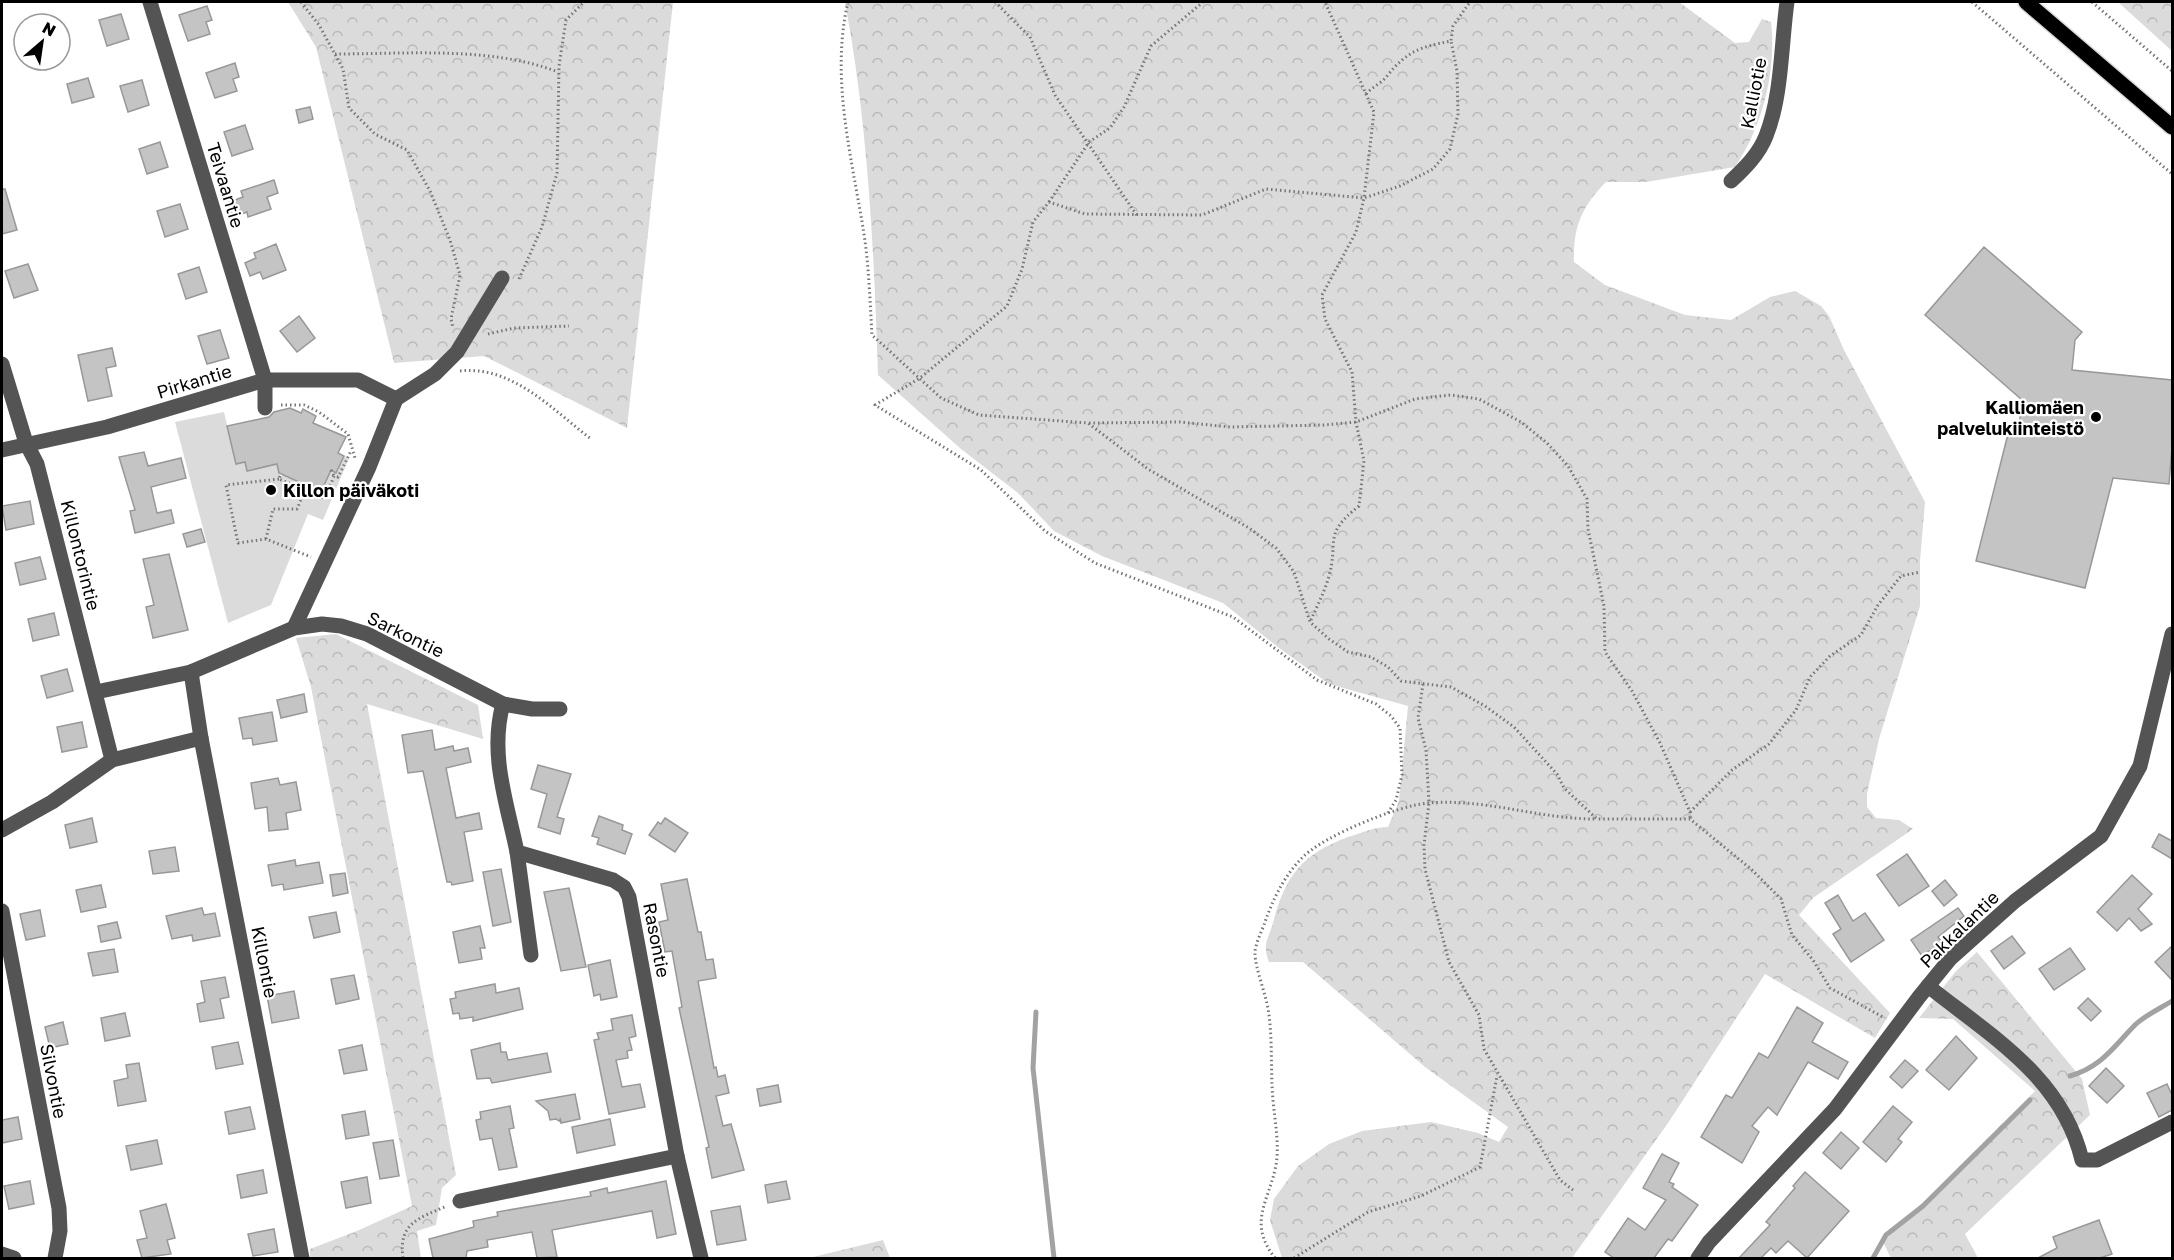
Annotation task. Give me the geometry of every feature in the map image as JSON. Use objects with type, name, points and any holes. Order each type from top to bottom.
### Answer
[{"type":"main road","points":[[2026,2],[2172,127]]},
{"type":"street","name":"Teivaantie","points":[[150,2],[265,380],[265,408]]},
{"type":"street","name":"Kalliotie","points":[[1731,181],[1746,167],[1766,136],[1778,81],[1787,2]]},
{"type":"street","points":[[294,628],[369,467],[396,399],[435,374],[457,352],[502,278]]},
{"type":"street","name":"Killontorintie","points":[[2,364],[26,443],[37,464],[112,760]]},
{"type":"street","name":"Pirkantie","points":[[2,450],[107,427],[265,380],[358,380],[396,399]]},
{"type":"street","name":"Sarkontie","points":[[96,692],[191,672],[294,628],[322,624],[341,626],[367,634],[503,704],[532,709],[560,709]]},
{"type":"street","name":"Pakkalantie","points":[[1698,1258],[1709,1242],[1835,1109],[1950,960],[2015,901],[2101,836],[2140,766],[2172,634]]},
{"type":"street","name":"Killontie","points":[[191,672],[201,738],[302,1258]]},
{"type":"street","points":[[503,704],[497,727],[496,754],[517,852],[531,955]]},
{"type":"street","points":[[2,830],[52,802],[112,760],[201,738]]},
{"type":"street","name":"Rasontie","points":[[517,852],[613,880],[624,887],[629,897],[677,1156],[701,1258]]},
{"type":"street","name":"Silvontie","points":[[2,911],[59,1208],[60,1231],[56,1258]]},
{"type":"street","points":[[1928,986],[2014,1054],[2046,1085],[2059,1102],[2076,1134],[2082,1160],[2097,1160],[2172,1122]]},
{"type":"street","points":[[460,1201],[677,1156]]},
{"type":"street","points":[[2,1254],[14,1258]]},
{"type":"path","points":[[301,2],[343,69],[349,108],[375,134],[407,150],[430,190],[450,240],[460,275],[451,319],[457,352]]},
{"type":"path","points":[[515,287],[542,227],[556,173],[558,72],[566,20],[584,2]]},
{"type":"path","points":[[848,2],[841,68],[845,124],[864,237],[872,335],[941,398],[979,415],[1088,423],[1180,422],[1230,427],[1356,422],[1415,399],[1451,395],[1479,399],[1521,422],[1548,443],[1568,466],[1587,499],[1588,529],[1604,606],[1605,652],[1632,691],[1660,743],[1690,812],[1690,819]]},
{"type":"path","points":[[995,2],[1030,37],[1055,95],[1138,217]]},
{"type":"path","points":[[1203,2],[1151,46],[1124,107],[1110,128],[1089,142],[1033,222],[1022,269],[1007,306],[920,378],[876,405],[981,470],[1045,531],[1095,562],[1233,617],[1317,680],[1376,704],[1392,716],[1400,728],[1402,775],[1396,800],[1388,813]]},
{"type":"path","points":[[1310,622],[1330,576],[1332,541],[1343,519],[1359,506],[1364,461],[1356,422],[1352,372],[1325,319],[1322,295],[1356,232],[1364,198],[1374,112],[1325,2]]},
{"type":"path","points":[[1049,202],[1085,214],[1138,217],[1202,215],[1266,189],[1364,198],[1400,186],[1432,169],[1450,149],[1458,114],[1457,71],[1451,41],[1454,26],[1470,2]]},
{"type":"path","points":[[1972,2],[2172,174]]},
{"type":"path","points":[[2092,2],[2172,71]]},
{"type":"path","points":[[1366,94],[1373,86],[1386,78],[1392,68],[1413,50],[1451,41]]},
{"type":"path","points":[[335,54],[465,54],[542,65],[558,72]]},
{"type":"path","points":[[485,334],[514,328],[569,326]]},
{"type":"path","points":[[435,374],[471,370],[504,377],[524,387],[591,439]]},
{"type":"path","points":[[265,408],[292,404],[304,405],[318,412],[348,434],[351,452],[356,460],[369,467]]},
{"type":"path","points":[[1088,423],[1148,469],[1217,507],[1276,548],[1294,572],[1310,622],[1348,652],[1371,657],[1388,667],[1401,681],[1451,687],[1514,727],[1557,774],[1564,788],[1597,819]]},
{"type":"path","points":[[334,476],[338,477],[351,452]]},
{"type":"path","points":[[294,550],[266,539],[238,543],[226,485],[280,477],[325,499],[334,476],[331,470]]},
{"type":"path","points":[[266,539],[273,509],[297,509],[305,490]]},
{"type":"path","points":[[1690,812],[1732,770],[1770,744],[1796,710],[1810,678],[1830,656],[1861,635],[1878,605],[1901,576],[1920,572]]},
{"type":"path","points":[[1423,684],[1418,718],[1426,750],[1429,803],[1424,845],[1425,869],[1449,962],[1479,1015],[1484,1049],[1497,1075],[1560,1180],[1574,1190]]},
{"type":"path","points":[[1275,1258],[1262,1238],[1260,1225],[1264,1201],[1276,1164],[1276,1127],[1272,1096],[1269,1015],[1255,952],[1271,903],[1286,877],[1304,856],[1319,845],[1388,813],[1429,803],[1491,805],[1573,819],[1690,819],[1751,869],[1781,899],[1792,935],[1813,960],[1830,988],[1899,1024]]},
{"type":"path","points":[[1294,1258],[1368,1212],[1421,1196],[1480,1167],[1497,1075]]},
{"type":"path","points":[[403,1258],[403,1237],[408,1228],[421,1217],[460,1201]]},
{"type":"green space","points":[[288,2],[673,2],[627,428],[484,356],[394,363],[316,47]]},
{"type":"green space","points":[[845,2],[1679,2],[1735,43],[1749,42],[1762,19],[1771,22],[1772,59],[1765,98],[1753,135],[1735,167],[1646,182],[1606,182],[1590,200],[1580,219],[1575,239],[1574,262],[1605,285],[1685,315],[1731,320],[1770,297],[1795,291],[1821,306],[1829,316],[1844,350],[1925,502],[1920,561],[1920,606],[1879,739],[1867,794],[1867,807],[1876,818],[1899,820],[1913,829],[1813,898],[1799,915],[1890,1013],[1875,1038],[1765,974],[1668,1123],[1572,1258],[1282,1258],[1270,1220],[1274,1199],[1298,1166],[1329,1144],[1362,1131],[1431,1122],[1478,1133],[1499,1142],[1508,1127],[1425,1067],[1303,962],[1269,962],[1267,956],[1266,942],[1283,892],[1307,859],[1348,837],[1368,830],[1388,827],[1399,801],[1408,706],[1329,684],[1223,603],[1102,556],[1054,531],[1018,493],[961,449],[878,375],[872,234],[864,141]]},
{"type":"green space","points":[[2118,2],[2172,2],[2172,51]]},
{"type":"green space","points":[[224,412],[236,464],[245,462],[247,471],[277,464],[280,476],[290,474],[321,492],[331,470],[336,472],[344,456],[349,458],[323,520],[308,514],[271,605],[228,623],[175,422]]},
{"type":"green space","points":[[336,634],[478,705],[483,739],[367,704],[456,1175],[442,1188],[436,1225],[417,1231],[421,1258],[310,1258],[310,1249],[412,1206],[311,687],[296,638]]},
{"type":"green space","points":[[1977,952],[2082,1079],[2090,1115],[1965,1234],[1978,1258],[1891,1258],[1883,1242],[2035,1091],[1953,1019],[1919,1018],[1956,971]]},
{"type":"green space","points":[[883,1240],[890,1258],[809,1258]]},
{"type":"building","points":[[207,6],[212,20],[206,22],[210,34],[188,41],[179,15]]},
{"type":"building","points":[[121,14],[129,39],[107,46],[99,20]]},
{"type":"building","points":[[235,63],[239,77],[233,79],[237,91],[215,98],[206,73]]},
{"type":"building","points":[[88,78],[94,97],[72,103],[67,84]]},
{"type":"building","points":[[142,80],[149,105],[128,112],[120,86]]},
{"type":"building","points":[[310,107],[313,119],[299,123],[296,110]]},
{"type":"building","points":[[245,125],[253,149],[232,156],[224,132]]},
{"type":"building","points":[[160,142],[168,167],[147,174],[139,149]]},
{"type":"building","points":[[274,180],[278,193],[267,197],[271,209],[248,217],[247,212],[233,217],[227,203],[243,197],[241,191]]},
{"type":"building","points":[[2,189],[5,189],[17,230],[2,234]]},
{"type":"building","points":[[180,204],[188,229],[165,237],[157,211]]},
{"type":"building","points":[[276,244],[286,270],[263,279],[260,272],[250,276],[245,263],[256,258],[254,253]]},
{"type":"building","name":"Kalliomäen palvelukiinteistö","points":[[1984,247],[2082,332],[2075,340],[2072,370],[2172,380],[2172,447],[2169,484],[2113,478],[2085,588],[1976,561],[2008,434],[2018,436],[2022,400],[1925,315]]},
{"type":"building","points":[[28,264],[38,290],[14,298],[5,271]]},
{"type":"building","points":[[199,267],[207,292],[186,299],[178,274]]},
{"type":"building","points":[[299,316],[315,338],[297,352],[280,331]]},
{"type":"building","points":[[220,330],[229,358],[207,364],[198,336]]},
{"type":"building","points":[[112,348],[116,366],[106,368],[112,396],[88,401],[78,355]]},
{"type":"building","name":"Killon päiväkoti","points":[[290,408],[301,413],[303,409],[316,416],[313,423],[346,437],[338,453],[344,456],[336,473],[331,470],[321,492],[279,473],[277,464],[247,471],[245,462],[236,464],[227,426],[269,417],[274,412]]},
{"type":"building","points":[[144,452],[148,466],[181,458],[186,478],[151,487],[157,513],[171,510],[174,523],[135,533],[130,511],[135,510],[119,457]]},
{"type":"building","points":[[30,501],[34,524],[6,530],[2,506]]},
{"type":"building","points":[[201,529],[205,542],[187,547],[183,534]]},
{"type":"building","points":[[169,554],[188,630],[153,638],[146,607],[154,605],[143,559]]},
{"type":"building","points":[[40,557],[46,579],[20,585],[15,563]]},
{"type":"building","points":[[54,613],[59,635],[33,641],[28,619]]},
{"type":"building","points":[[67,669],[73,691],[47,698],[41,676]]},
{"type":"building","points":[[304,694],[307,712],[281,718],[277,700]]},
{"type":"building","points":[[272,712],[277,741],[253,745],[252,738],[243,739],[239,718]]},
{"type":"building","points":[[82,722],[87,747],[62,752],[57,727]]},
{"type":"building","points":[[432,730],[435,750],[453,746],[454,751],[468,748],[471,762],[446,768],[456,818],[479,813],[482,829],[464,832],[473,881],[452,885],[451,882],[447,882],[423,771],[408,773],[402,735]]},
{"type":"building","points":[[538,765],[571,774],[557,817],[564,819],[560,834],[538,827],[547,794],[531,789]]},
{"type":"building","points":[[278,778],[280,785],[296,782],[301,810],[286,813],[288,829],[269,831],[267,807],[255,809],[251,783]]},
{"type":"building","points":[[599,816],[623,825],[622,830],[632,834],[625,854],[597,844],[599,838],[592,836]]},
{"type":"building","points":[[92,818],[97,842],[70,848],[65,825]]},
{"type":"building","points":[[665,818],[688,833],[675,852],[649,835],[658,822],[661,824]]},
{"type":"building","points":[[2159,834],[2172,841],[2172,859],[2152,847]]},
{"type":"building","points":[[175,847],[179,871],[153,874],[149,851]]},
{"type":"building","points":[[1907,854],[1929,886],[1899,906],[1877,875]]},
{"type":"building","points":[[295,860],[296,866],[319,862],[323,883],[284,890],[283,884],[272,886],[268,865]]},
{"type":"building","points":[[501,869],[511,922],[493,926],[483,872]]},
{"type":"building","points":[[345,873],[348,893],[333,896],[330,875]]},
{"type":"building","points":[[2132,875],[2152,894],[2138,909],[2152,924],[2141,931],[2129,918],[2117,931],[2097,912]]},
{"type":"building","points":[[687,879],[706,960],[713,959],[716,978],[698,981],[714,1068],[716,1067],[718,1077],[725,1075],[729,1093],[716,1096],[723,1126],[731,1124],[744,1170],[712,1178],[706,1148],[709,1147],[679,1008],[682,1007],[672,951],[665,952],[659,922],[668,920],[661,884]]},
{"type":"building","points":[[1945,880],[1957,895],[1944,906],[1932,891]]},
{"type":"building","points":[[101,885],[106,907],[81,912],[76,890]]},
{"type":"building","points":[[569,888],[586,967],[561,971],[544,892]]},
{"type":"building","points":[[1838,895],[1853,921],[1865,913],[1884,940],[1851,962],[1833,934],[1841,929],[1825,903]]},
{"type":"building","points":[[202,908],[204,915],[215,913],[220,936],[193,941],[192,935],[172,939],[166,916]]},
{"type":"building","points":[[1958,908],[1964,916],[1938,937],[1942,942],[1922,956],[1911,940]]},
{"type":"building","points":[[40,910],[45,936],[26,940],[20,914]]},
{"type":"building","points":[[336,912],[340,932],[314,938],[309,917]]},
{"type":"building","points":[[117,922],[121,938],[101,942],[98,926]]},
{"type":"building","points":[[480,926],[485,948],[480,948],[482,959],[459,963],[453,932]]},
{"type":"building","points":[[2012,936],[2025,953],[2004,969],[1991,951]]},
{"type":"building","points":[[2172,946],[2172,980],[2155,962]]},
{"type":"building","points":[[2070,948],[2085,969],[2054,990],[2039,969]]},
{"type":"building","points":[[114,949],[118,972],[93,976],[88,953]]},
{"type":"building","points":[[610,960],[617,997],[601,1000],[600,994],[594,996],[588,965]]},
{"type":"building","points":[[354,975],[359,999],[336,1004],[331,979]]},
{"type":"building","points":[[225,977],[229,997],[220,999],[224,1018],[200,1022],[197,1004],[205,1002],[201,981]]},
{"type":"building","points":[[495,984],[496,993],[519,988],[523,1009],[473,1021],[473,1017],[460,1019],[459,1013],[453,1014],[450,999],[456,998],[455,992]]},
{"type":"building","points":[[294,991],[299,1018],[272,1023],[267,996]]},
{"type":"building","points":[[2088,998],[2101,1011],[2091,1021],[2078,1008]]},
{"type":"building","points":[[1797,1007],[1823,1023],[1812,1042],[1848,1062],[1838,1079],[1808,1062],[1777,1115],[1768,1107],[1752,1126],[1759,1132],[1742,1163],[1701,1137],[1726,1095],[1732,1098],[1759,1053],[1768,1058]]},
{"type":"building","points":[[125,1013],[130,1036],[105,1041],[101,1018]]},
{"type":"building","points":[[632,1015],[636,1036],[629,1038],[632,1050],[627,1051],[628,1058],[616,1060],[622,1087],[640,1084],[645,1107],[609,1114],[594,1040],[599,1039],[597,1033],[613,1030],[611,1019]]},
{"type":"building","points":[[63,1022],[68,1044],[50,1048],[45,1027]]},
{"type":"building","points":[[1956,1036],[1977,1058],[1949,1090],[1926,1070]]},
{"type":"building","points":[[238,1042],[243,1064],[216,1069],[212,1047]]},
{"type":"building","points":[[500,1043],[501,1052],[506,1052],[508,1060],[547,1053],[551,1072],[492,1083],[490,1078],[477,1079],[471,1050]]},
{"type":"building","points":[[362,1045],[367,1070],[344,1074],[339,1050]]},
{"type":"building","points":[[1905,1060],[1918,1071],[1902,1088],[1890,1077]]},
{"type":"building","points":[[139,1063],[146,1101],[118,1106],[114,1081],[128,1078],[126,1065]]},
{"type":"building","points":[[2106,1068],[2124,1086],[2107,1103],[2089,1086]]},
{"type":"building","points":[[2167,1084],[2172,1095],[2172,1110],[2159,1117],[2147,1093]]},
{"type":"building","points":[[778,1085],[781,1102],[760,1106],[757,1089]]},
{"type":"building","points":[[575,1094],[580,1119],[561,1122],[556,1119],[550,1120],[548,1111],[536,1101]]},
{"type":"building","points":[[510,1106],[514,1128],[509,1129],[517,1167],[499,1170],[492,1138],[480,1140],[476,1120],[481,1119],[480,1112]]},
{"type":"building","points":[[1893,1106],[1912,1122],[1898,1139],[1902,1142],[1886,1162],[1863,1142]]},
{"type":"building","points":[[250,1107],[255,1129],[229,1134],[225,1112]]},
{"type":"building","points":[[365,1111],[369,1135],[346,1139],[342,1115]]},
{"type":"building","points":[[18,1117],[22,1139],[2,1143],[2,1120]]},
{"type":"building","points":[[610,1119],[615,1145],[577,1153],[572,1127]]},
{"type":"building","points":[[1841,1132],[1859,1148],[1841,1169],[1823,1153]]},
{"type":"building","points":[[157,1140],[162,1164],[131,1170],[126,1146]]},
{"type":"building","points":[[393,1140],[399,1176],[380,1179],[373,1143]]},
{"type":"building","points":[[1662,1154],[1679,1163],[1669,1182],[1674,1184],[1672,1187],[1698,1205],[1672,1241],[1668,1239],[1654,1258],[1614,1258],[1605,1252],[1628,1218],[1645,1230],[1666,1200],[1643,1188]]},
{"type":"building","points":[[263,1170],[267,1193],[241,1198],[237,1175]]},
{"type":"building","points":[[1805,1172],[1849,1211],[1807,1258],[1788,1241],[1776,1253],[1771,1248],[1761,1258],[1739,1258],[1770,1225],[1766,1222],[1795,1188],[1793,1186]]},
{"type":"building","points":[[367,1177],[371,1203],[346,1208],[341,1182]]},
{"type":"building","points":[[30,1181],[34,1204],[9,1209],[4,1186]]},
{"type":"building","points":[[666,1181],[676,1234],[657,1238],[652,1211],[552,1230],[557,1257],[537,1258],[532,1232],[487,1240],[488,1247],[467,1251],[466,1258],[433,1258],[429,1239],[474,1227],[473,1221],[498,1216],[497,1212],[591,1196],[590,1192],[607,1188],[608,1193]]},
{"type":"building","points":[[786,1181],[790,1199],[768,1203],[765,1185]]},
{"type":"building","points":[[166,1204],[175,1238],[167,1240],[171,1254],[142,1258],[137,1240],[147,1238],[140,1211]]},
{"type":"building","points":[[740,1206],[746,1240],[717,1245],[711,1211]]},
{"type":"building","points":[[2099,1220],[2112,1254],[2100,1258],[2038,1258],[2057,1248],[2053,1237]]},
{"type":"building","points":[[274,1229],[278,1252],[253,1256],[248,1234]]},
{"type":"waterway","points":[[2070,1076],[2091,1067],[2114,1048],[2136,1024],[2172,1001]]},
{"type":"waterway","points":[[1036,1012],[1033,1068],[1054,1258]]},
{"type":"waterway","points":[[1873,1258],[1886,1235],[1923,1206],[2030,1100]]},
{"type":"place","name":"Kalliomäen palvelukiinteistö","points":[[2096,417]]},
{"type":"place","name":"Killon päiväkoti","points":[[271,490]]}]
